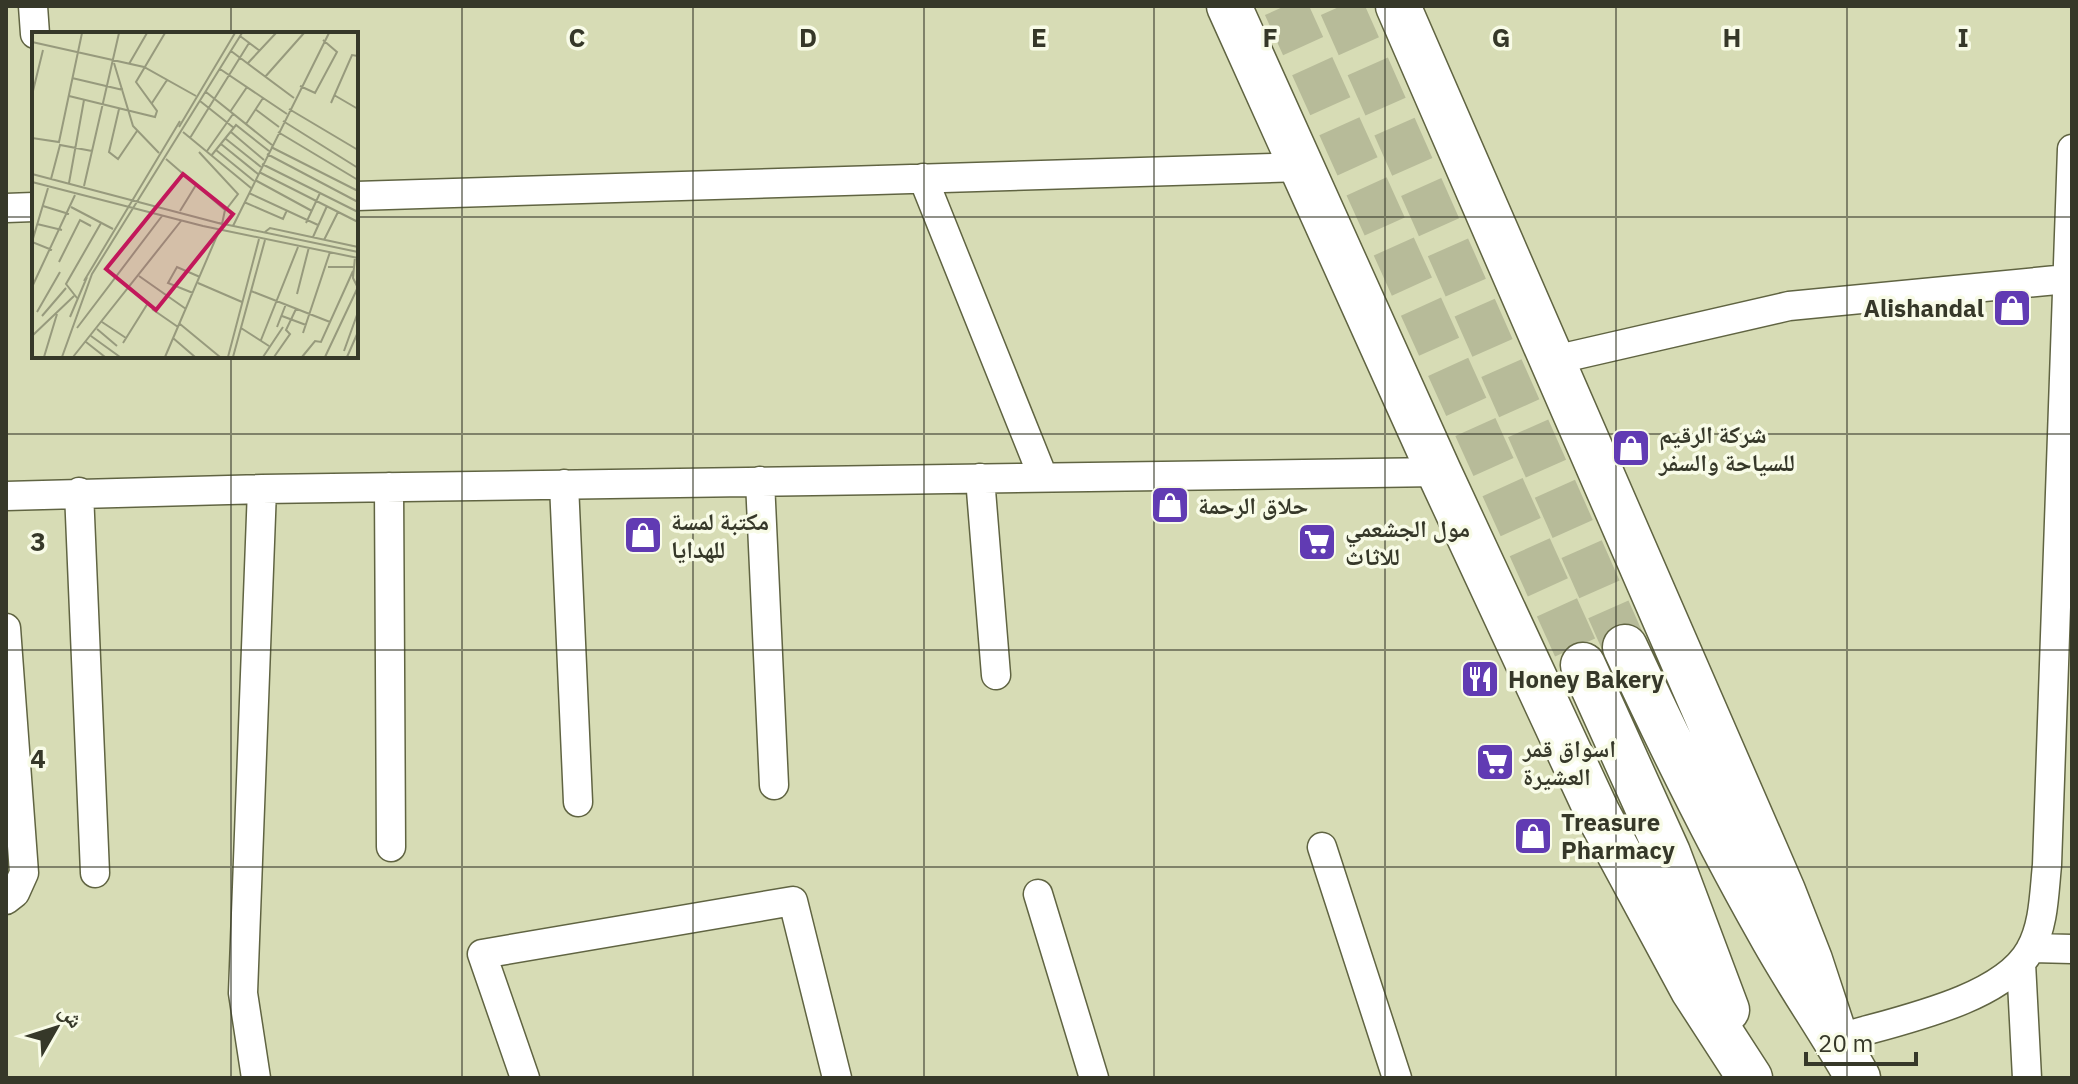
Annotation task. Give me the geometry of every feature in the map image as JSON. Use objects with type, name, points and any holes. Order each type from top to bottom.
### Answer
[{"type":"highway","points":[[1229,6],[1439,472],[1598,814],[1742,1076]]},
{"type":"highway","points":[[1398,6],[1783,891],[1836,1039]]},
{"type":"highway","points":[[1625,647],[1690,785],[1727,854],[1798,983],[1858,1078]]},
{"type":"highway","points":[[1583,665],[1685,894],[1725,1001],[1742,1076]]},
{"type":"street","points":[[33,6],[35,32]]},
{"type":"street","points":[[1836,1039],[1978,994],[1993,986],[2026,956],[2040,927],[2047,865],[2072,149]]},
{"type":"street","points":[[358,196],[1301,167]]},
{"type":"street","points":[[923,178],[1043,477]]},
{"type":"street","points":[[6,208],[32,207]]},
{"type":"street","points":[[1554,360],[1789,306],[2067,279]]},
{"type":"street","points":[[6,496],[79,492],[1439,472]]},
{"type":"street","points":[[980,478],[996,675]]},
{"type":"street","points":[[760,481],[774,785]]},
{"type":"street","points":[[564,484],[578,802]]},
{"type":"street","points":[[389,487],[391,847]]},
{"type":"street","points":[[256,1078],[243,993],[262,489]]},
{"type":"street","points":[[79,492],[95,873]]},
{"type":"street","points":[[6,628],[24,873],[15,893],[6,900]]},
{"type":"street","points":[[1322,847],[1397,1078]]},
{"type":"street","points":[[1038,894],[1094,1078]]},
{"type":"street","points":[[525,1078],[482,954],[793,901],[837,1078]]},
{"type":"street","points":[[2026,956],[2072,949]]},
{"type":"street","points":[[2026,956],[2027,1078]]},
{"type":"tunnel","points":[[1285,6],[1583,665]]},
{"type":"tunnel","points":[[1341,6],[1625,647]]},
{"type":"place","name":"Alishandal","points":[[2012,308]]},
{"type":"place","name":"شركة الرقيم للسياحة والسفر","points":[[1631,448]]},
{"type":"place","name":"حلاق الرحمة","points":[[1170,505]]},
{"type":"place","name":"مكتبة لمسة للهدايا","points":[[643,535]]},
{"type":"place","name":"مول الجشعمي للاثاث","points":[[1317,542]]},
{"type":"place","name":"Honey Bakery","points":[[1480,679]]},
{"type":"place","name":"اسواق قمر العشيرة","points":[[1495,762]]},
{"type":"place","name":"Treasure Pharmacy","points":[[1533,836]]}]
